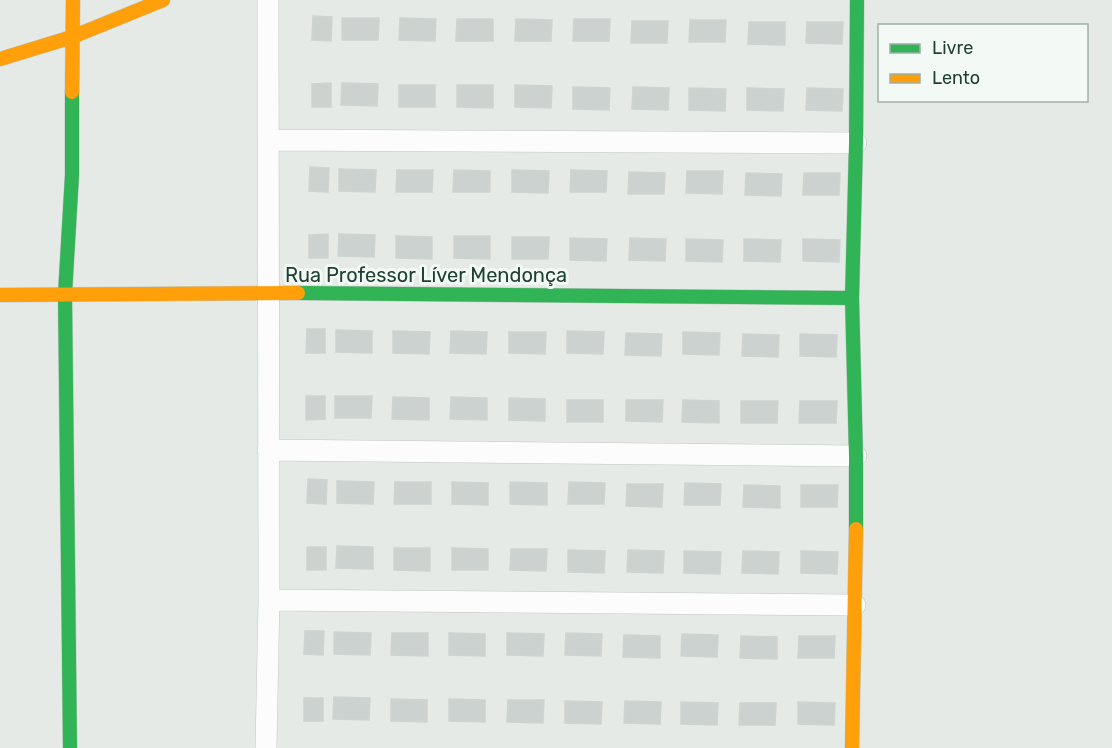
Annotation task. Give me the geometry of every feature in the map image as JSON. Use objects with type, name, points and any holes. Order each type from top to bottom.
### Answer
[{"type":"street","points":[[70,748],[65,294],[72,175],[73,0]]},
{"type":"street","points":[[0,59],[72,37],[163,0]]},
{"type":"street","points":[[266,748],[269,600],[268,0]]},
{"type":"street","points":[[852,748],[856,456],[852,298],[857,0]]},
{"type":"street","points":[[269,140],[856,143]]},
{"type":"street","name":"Rua Professor Líver Mendonça","points":[[0,295],[268,293],[852,298]]},
{"type":"street","points":[[268,450],[856,456]]},
{"type":"street","points":[[269,600],[855,605]]},
{"type":"building","points":[[313,16],[332,17],[331,41],[312,40]]},
{"type":"building","points":[[342,18],[379,18],[378,40],[342,40]]},
{"type":"building","points":[[400,18],[436,19],[435,41],[399,40]]},
{"type":"building","points":[[457,19],[493,19],[493,41],[456,41]]},
{"type":"building","points":[[516,19],[552,20],[551,41],[515,41]]},
{"type":"building","points":[[574,19],[610,19],[609,41],[573,41]]},
{"type":"building","points":[[690,20],[726,20],[725,42],[689,42]]},
{"type":"building","points":[[632,21],[668,21],[667,43],[631,43]]},
{"type":"building","points":[[749,22],[785,22],[785,45],[748,44]]},
{"type":"building","points":[[807,22],[843,22],[842,44],[806,43]]},
{"type":"building","points":[[331,83],[331,107],[312,107],[312,84]]},
{"type":"building","points":[[342,83],[378,84],[377,106],[341,105]]},
{"type":"building","points":[[399,85],[435,85],[435,107],[399,107]]},
{"type":"building","points":[[457,85],[493,85],[493,108],[457,107]]},
{"type":"building","points":[[515,85],[552,86],[551,108],[515,107]]},
{"type":"building","points":[[573,87],[610,88],[609,110],[573,109]]},
{"type":"building","points":[[633,87],[669,88],[668,110],[632,109]]},
{"type":"building","points":[[689,88],[726,89],[725,111],[689,110]]},
{"type":"building","points":[[747,88],[784,89],[783,111],[747,110]]},
{"type":"building","points":[[807,88],[843,89],[842,111],[806,110]]},
{"type":"building","points":[[310,167],[329,168],[328,192],[309,191]]},
{"type":"building","points":[[339,169],[376,170],[375,192],[339,191]]},
{"type":"building","points":[[397,170],[433,170],[432,192],[396,192]]},
{"type":"building","points":[[454,170],[490,171],[490,192],[453,192]]},
{"type":"building","points":[[512,170],[549,171],[548,193],[512,192]]},
{"type":"building","points":[[571,170],[607,171],[606,192],[570,192]]},
{"type":"building","points":[[687,171],[723,171],[722,194],[686,193]]},
{"type":"building","points":[[629,172],[665,173],[664,194],[628,194]]},
{"type":"building","points":[[746,173],[782,174],[781,196],[745,195]]},
{"type":"building","points":[[804,173],[840,173],[839,195],[803,195]]},
{"type":"building","points":[[328,234],[328,258],[309,258],[309,235]]},
{"type":"building","points":[[339,234],[375,235],[374,257],[338,256]]},
{"type":"building","points":[[396,236],[432,237],[432,259],[396,258]]},
{"type":"building","points":[[454,236],[490,236],[490,259],[454,258]]},
{"type":"building","points":[[512,237],[549,237],[548,259],[512,259]]},
{"type":"building","points":[[570,238],[607,239],[606,261],[570,260]]},
{"type":"building","points":[[630,238],[666,239],[665,261],[629,260]]},
{"type":"building","points":[[686,239],[723,240],[722,262],[686,261]]},
{"type":"building","points":[[744,239],[781,240],[780,262],[744,261]]},
{"type":"building","points":[[803,239],[840,240],[839,262],[803,261]]},
{"type":"building","points":[[307,329],[325,329],[325,353],[306,353]]},
{"type":"building","points":[[336,330],[372,331],[372,353],[336,352]]},
{"type":"building","points":[[393,331],[430,332],[429,354],[393,353]]},
{"type":"building","points":[[451,331],[487,332],[486,354],[450,353]]},
{"type":"building","points":[[567,331],[604,332],[603,354],[567,353]]},
{"type":"building","points":[[509,332],[546,332],[545,354],[509,353]]},
{"type":"building","points":[[683,332],[720,333],[719,355],[683,354]]},
{"type":"building","points":[[626,333],[662,334],[661,356],[625,355]]},
{"type":"building","points":[[743,334],[779,335],[778,357],[742,356]]},
{"type":"building","points":[[800,334],[837,335],[836,357],[800,356]]},
{"type":"building","points":[[306,396],[325,396],[325,419],[306,420]]},
{"type":"building","points":[[335,396],[372,396],[371,418],[335,418]]},
{"type":"building","points":[[393,397],[429,398],[429,420],[392,419]]},
{"type":"building","points":[[451,397],[487,398],[487,420],[450,419]]},
{"type":"building","points":[[509,398],[545,399],[545,421],[509,420]]},
{"type":"building","points":[[567,400],[603,400],[603,422],[567,422]]},
{"type":"building","points":[[626,400],[663,400],[662,422],[626,421]]},
{"type":"building","points":[[683,400],[719,401],[719,423],[682,422]]},
{"type":"building","points":[[741,401],[778,401],[777,423],[741,423]]},
{"type":"building","points":[[800,401],[837,401],[836,423],[799,423]]},
{"type":"building","points":[[308,479],[327,480],[326,504],[307,503]]},
{"type":"building","points":[[337,481],[374,482],[373,504],[337,503]]},
{"type":"building","points":[[395,482],[431,482],[431,504],[394,504]]},
{"type":"building","points":[[452,482],[488,483],[488,505],[452,504]]},
{"type":"building","points":[[510,482],[547,483],[547,505],[510,504]]},
{"type":"building","points":[[569,482],[605,483],[604,504],[568,504]]},
{"type":"building","points":[[685,483],[721,484],[720,505],[684,505]]},
{"type":"building","points":[[627,484],[663,484],[662,507],[626,506]]},
{"type":"building","points":[[744,485],[780,486],[780,508],[743,507]]},
{"type":"building","points":[[801,485],[838,485],[837,507],[801,507]]},
{"type":"building","points":[[337,546],[373,547],[373,569],[336,568]]},
{"type":"building","points":[[307,547],[326,547],[326,570],[307,570]]},
{"type":"building","points":[[394,548],[430,548],[430,571],[394,570]]},
{"type":"building","points":[[452,548],[488,549],[488,570],[452,570]]},
{"type":"building","points":[[511,549],[547,549],[546,571],[510,570]]},
{"type":"building","points":[[568,550],[605,551],[604,573],[568,572]]},
{"type":"building","points":[[628,550],[664,551],[663,573],[627,572]]},
{"type":"building","points":[[684,551],[721,552],[720,574],[684,573]]},
{"type":"building","points":[[743,551],[779,552],[778,574],[742,573]]},
{"type":"building","points":[[801,551],[838,552],[837,574],[801,573]]},
{"type":"building","points":[[305,631],[324,631],[323,655],[304,654]]},
{"type":"building","points":[[334,632],[371,633],[370,655],[334,654]]},
{"type":"building","points":[[392,633],[428,633],[428,656],[391,655]]},
{"type":"building","points":[[449,633],[485,634],[485,656],[449,655]]},
{"type":"building","points":[[507,633],[544,634],[543,656],[507,655]]},
{"type":"building","points":[[566,633],[602,634],[601,656],[565,655]]},
{"type":"building","points":[[682,634],[718,635],[717,657],[681,656]]},
{"type":"building","points":[[624,635],[660,636],[660,658],[623,657]]},
{"type":"building","points":[[741,636],[777,637],[777,659],[740,658]]},
{"type":"building","points":[[799,636],[835,636],[834,658],[798,658]]},
{"type":"building","points":[[334,697],[370,698],[369,720],[333,719]]},
{"type":"building","points":[[304,698],[323,698],[323,721],[304,721]]},
{"type":"building","points":[[391,699],[427,700],[427,722],[391,721]]},
{"type":"building","points":[[449,699],[485,700],[485,722],[449,721]]},
{"type":"building","points":[[508,700],[544,700],[543,723],[507,722]]},
{"type":"building","points":[[565,701],[602,702],[601,724],[565,723]]},
{"type":"building","points":[[625,701],[661,702],[660,724],[624,723]]},
{"type":"building","points":[[681,702],[718,703],[717,725],[681,724]]},
{"type":"building","points":[[798,702],[835,703],[834,725],[798,724]]},
{"type":"building","points":[[740,703],[776,703],[775,725],[739,725]]},
{"type":"traffic: fast","points":[[856,529],[852,298],[857,0]]},
{"type":"traffic: fast","points":[[70,748],[65,294],[72,175],[72,92]]},
{"type":"traffic: fast","points":[[298,293],[852,298]]},
{"type":"traffic: slow","points":[[72,92],[73,0]]},
{"type":"traffic: slow","points":[[0,59],[72,37],[163,0]]},
{"type":"traffic: slow","points":[[0,295],[298,293]]},
{"type":"traffic: slow","points":[[852,748],[856,529]]}]
